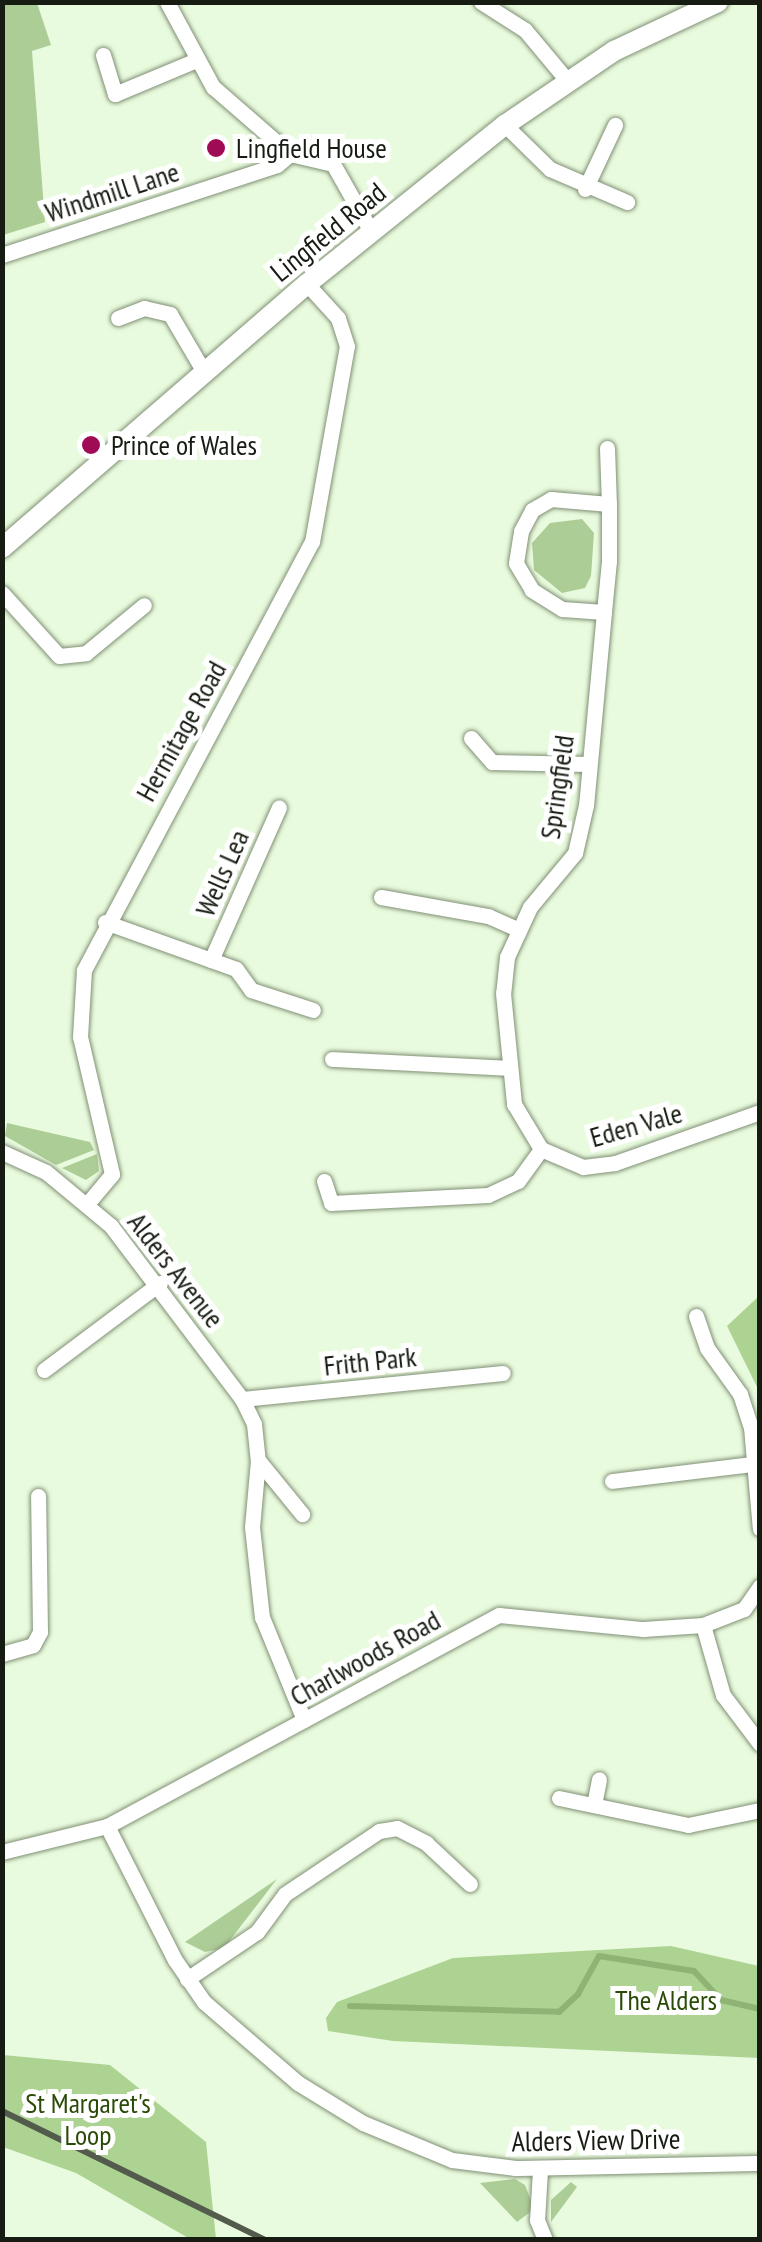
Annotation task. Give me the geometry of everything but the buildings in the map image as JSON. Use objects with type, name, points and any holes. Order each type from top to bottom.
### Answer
[{"type":"street","points":[[167,2],[194,61],[213,87],[290,154],[333,164],[372,234]]},
{"type":"street","points":[[481,2],[525,30],[566,79]]},
{"type":"street","name":"Lingfield Road","points":[[2,548],[307,284],[505,125],[566,79],[718,2]]},
{"type":"street","points":[[103,55],[115,94],[194,61]]},
{"type":"street","points":[[505,125],[550,169],[585,188],[628,202]]},
{"type":"street","points":[[585,188],[615,125]]},
{"type":"street","name":"Windmill Lane","points":[[2,255],[277,165],[290,154]]},
{"type":"street","name":"Hermitage Road","points":[[87,1204],[112,1174],[79,1022],[84,970],[105,922],[312,542],[347,346],[338,318],[307,284]]},
{"type":"street","points":[[118,318],[144,308],[170,314],[204,372]]},
{"type":"street","name":"Springfield","points":[[541,1149],[514,1104],[502,993],[517,929],[575,853],[604,612],[606,448]]},
{"type":"street","points":[[604,612],[562,610],[532,590],[516,564],[532,510],[552,498],[578,496],[608,504]]},
{"type":"street","points":[[2,593],[59,656],[86,653],[144,604]]},
{"type":"street","points":[[471,738],[492,762],[588,764]]},
{"type":"street","name":"Wells Lea","points":[[210,960],[280,807]]},
{"type":"street","points":[[382,898],[488,916],[517,929]]},
{"type":"street","name":"Wells Lea","points":[[105,922],[236,969],[251,990],[313,1010]]},
{"type":"street","points":[[332,1059],[509,1068]]},
{"type":"street","name":"Eden Vale","points":[[541,1149],[583,1167],[615,1163],[760,1112]]},
{"type":"street","points":[[324,1181],[330,1204],[488,1195],[518,1180],[541,1149]]},
{"type":"street","name":"Alders Avenue","points":[[2,1152],[46,1172],[87,1204],[160,1283],[242,1398],[254,1424],[258,1460],[253,1569],[274,1656],[304,1720]]},
{"type":"street","points":[[44,1370],[160,1283]]},
{"type":"street","points":[[696,1316],[707,1348],[740,1394],[754,1464],[760,1529]]},
{"type":"street","name":"Frith Park","points":[[242,1398],[503,1373]]},
{"type":"street","name":"Alders Avenue","points":[[258,1460],[302,1514]]},
{"type":"street","points":[[612,1481],[754,1464]]},
{"type":"street","points":[[2,1654],[33,1645],[40,1632],[38,1496]]},
{"type":"street","name":"Charlwoods Road","points":[[2,1852],[107,1826],[500,1615],[643,1629],[703,1625],[744,1610],[760,1586]]},
{"type":"street","points":[[703,1625],[723,1694],[760,1744]]},
{"type":"street","points":[[594,1806],[599,1779]]},
{"type":"street","points":[[559,1798],[688,1825],[760,1810]]},
{"type":"street","name":"Alders View Drive","points":[[107,1826],[187,1979],[238,2036],[362,2123],[452,2160],[540,2170],[760,2163]]},
{"type":"street","points":[[187,1979],[258,1932],[285,1894],[379,1831],[397,1828],[426,1842],[470,1884]]},
{"type":"street","points":[[540,2170],[537,2220],[545,2240]]},
{"type":"green space","points":[[3,2],[37,3],[51,45],[32,51],[45,222],[3,235]]},
{"type":"green space","points":[[582,519],[594,533],[591,576],[585,588],[562,593],[534,570],[532,543],[550,523]]},
{"type":"green space","points":[[7,1123],[90,1142],[94,1150],[56,1165],[5,1136]]},
{"type":"green space","points":[[97,1154],[99,1171],[86,1180],[62,1168]]},
{"type":"green space","points":[[759,1296],[759,1391],[727,1326]]},
{"type":"green space","points":[[277,1879],[224,1948],[205,1952],[185,1942]]},
{"type":"green space","name":"The Alders","points":[[671,1946],[759,1966],[759,2058],[393,2041],[328,2031],[326,2018],[337,2002],[453,1958]]},
{"type":"green space","name":"St Margaret's Loop","points":[[3,2055],[110,2065],[206,2142],[216,2239],[190,2239],[76,2173],[3,2147]]},
{"type":"green space","points":[[515,2179],[525,2185],[534,2209],[517,2222],[480,2183]]},
{"type":"green space","points":[[571,2182],[577,2187],[551,2222],[551,2200]]},
{"type":"waterway","points":[[350,2006],[559,2012],[578,1994],[599,1956],[694,1971],[721,2000],[760,2009]]},
{"type":"railway","points":[[2,2111],[265,2240]]},
{"type":"place","name":"Lingfield House","points":[[216,148]]},
{"type":"place","name":"Prince of Wales","points":[[91,445]]}]
